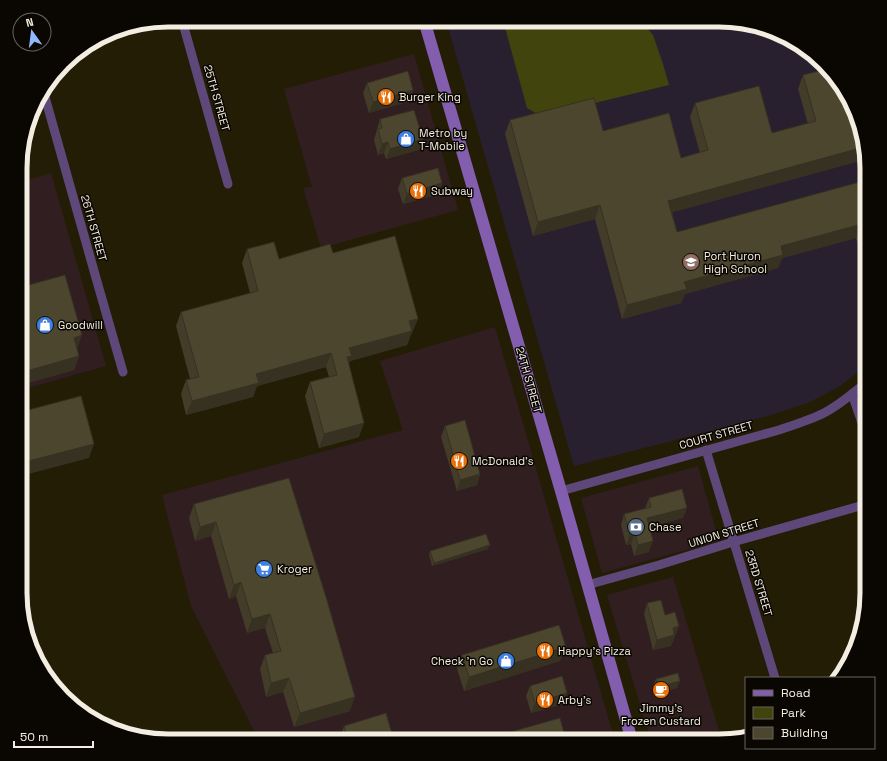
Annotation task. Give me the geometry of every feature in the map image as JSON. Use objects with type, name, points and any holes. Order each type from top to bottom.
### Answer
[{"type":"street","name":"25TH STREET","points":[[184,27],[228,184]]},
{"type":"street","name":"24TH STREET","points":[[426,27],[630,734]]},
{"type":"street","name":"26TH STREET","points":[[46,99],[123,372]]},
{"type":"street","name":"COURT STREET","points":[[561,491],[779,430],[824,413],[860,388]]},
{"type":"street","points":[[852,394],[860,417]]},
{"type":"street","name":"23RD STREET","points":[[706,450],[774,677]]},
{"type":"street","name":"UNION STREET","points":[[588,585],[860,506]]},
{"type":"shaded area","name":"Port Huron High School","points":[[448,27],[728,27],[755,32],[773,38],[805,56],[819,68],[831,82],[841,98],[849,114],[855,132],[860,159],[860,370],[840,386],[808,403],[768,416],[574,466]]},
{"type":"shaded area","points":[[414,54],[458,210],[321,248],[303,188],[312,187],[284,89]]},
{"type":"shaded area","points":[[51,173],[106,366],[27,388],[27,180]]},
{"type":"shaded area","points":[[495,327],[613,734],[255,734],[191,606],[162,495],[403,430],[380,361]]},
{"type":"shaded area","points":[[698,466],[719,541],[602,573],[581,498]]},
{"type":"shaded area","points":[[673,577],[720,734],[649,734],[607,595]]},
{"type":"green space","points":[[505,27],[646,27],[653,35],[669,85],[541,116],[527,108]]},
{"type":"building","points":[[821,70],[831,82],[849,114],[859,148],[668,201],[677,232],[860,182],[860,225],[781,246],[783,255],[684,282],[687,289],[627,305],[600,205],[538,222],[510,120],[594,98],[603,131],[669,113],[681,158],[708,150],[695,103],[759,86],[772,133],[816,121],[803,75]]},
{"type":"building","points":[[408,71],[413,90],[373,102],[367,83]]},
{"type":"building","points":[[414,110],[423,139],[390,149],[388,142],[382,144],[378,129],[382,128],[380,119]]},
{"type":"building","points":[[438,168],[442,183],[407,194],[402,178]]},
{"type":"building","points":[[395,236],[418,319],[409,321],[412,331],[349,348],[352,356],[347,357],[364,423],[324,434],[310,382],[337,375],[331,353],[256,374],[259,383],[192,401],[186,380],[199,377],[181,312],[258,291],[247,249],[274,242],[279,259],[330,244],[333,253]]},
{"type":"building","name":"Goodwill","points":[[65,275],[82,335],[74,338],[79,356],[27,371],[27,285]]},
{"type":"building","points":[[81,396],[94,444],[27,461],[27,410]]},
{"type":"building","points":[[465,420],[480,474],[460,480],[445,426]]},
{"type":"building","points":[[289,478],[355,697],[300,713],[289,678],[271,683],[265,655],[281,651],[270,614],[252,619],[241,582],[234,585],[216,522],[200,527],[194,504]]},
{"type":"building","points":[[682,489],[687,508],[647,518],[653,541],[638,545],[635,533],[630,535],[624,514],[651,507],[649,498]]},
{"type":"building","points":[[486,534],[490,545],[434,563],[430,551]]},
{"type":"building","points":[[661,600],[665,615],[675,612],[679,626],[673,628],[674,635],[657,640],[647,603]]},
{"type":"building","points":[[559,625],[566,647],[469,677],[462,655]]},
{"type":"building","points":[[678,673],[680,681],[658,687],[656,679]]},
{"type":"building","points":[[562,676],[567,693],[535,703],[530,686]]},
{"type":"building","points":[[386,713],[392,734],[347,734],[344,726]]},
{"type":"building","points":[[560,718],[564,734],[503,734]]},
{"type":"place","name":"Burger King","points":[[386,97]]},
{"type":"place","name":"Metro by T-Mobile","points":[[406,139]]},
{"type":"place","name":"Subway","points":[[418,191]]},
{"type":"place","name":"Port Huron High School","points":[[691,262]]},
{"type":"place","name":"Goodwill","points":[[45,325]]},
{"type":"place","name":"McDonald's","points":[[459,461]]},
{"type":"place","name":"Chase","points":[[636,527]]},
{"type":"place","name":"Kroger","points":[[264,569]]},
{"type":"place","name":"Happy's Pizza","points":[[545,651]]},
{"type":"place","name":"Check 'n Go","points":[[506,661]]},
{"type":"place","name":"Jimmy's Frozen Custard","points":[[661,690]]},
{"type":"place","name":"Arby's","points":[[545,700]]}]
